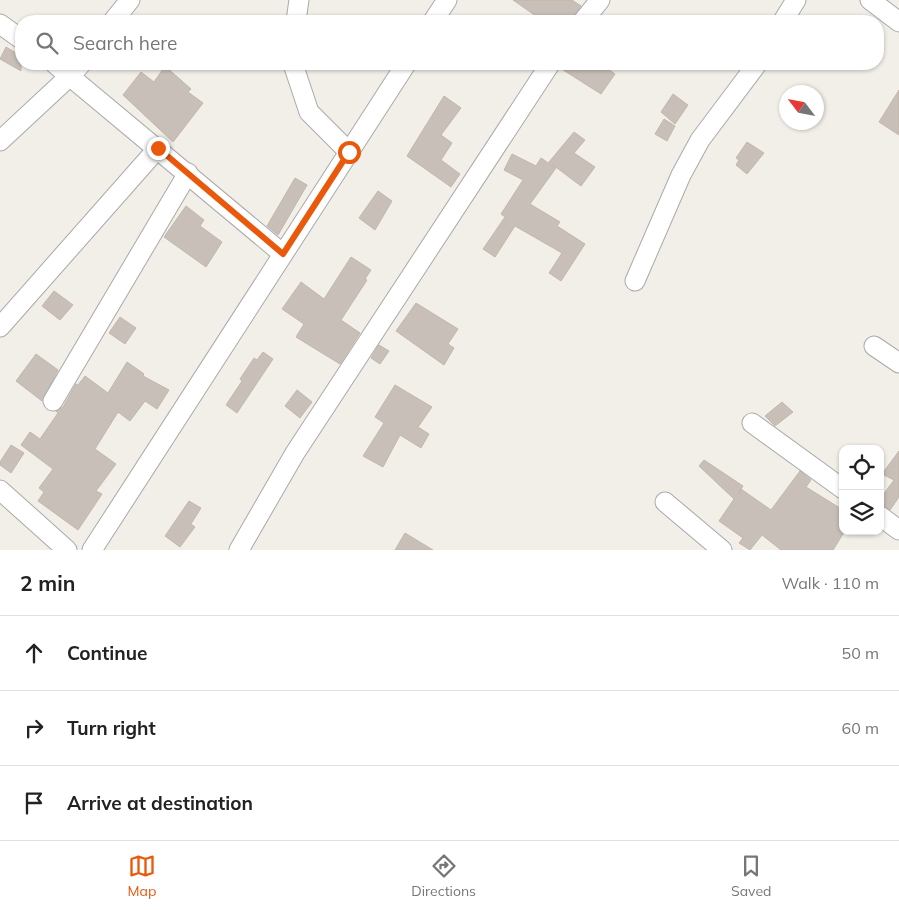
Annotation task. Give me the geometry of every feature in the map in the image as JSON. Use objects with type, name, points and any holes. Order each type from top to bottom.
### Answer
[{"type":"street","points":[[118,15],[130,0]]},
{"type":"street","points":[[297,15],[299,0]]},
{"type":"street","points":[[437,15],[447,0]]},
{"type":"street","points":[[588,15],[600,0]]},
{"type":"street","points":[[787,15],[796,0]]},
{"type":"street","points":[[876,2],[899,22]]},
{"type":"street","points":[[0,24],[15,35]]},
{"type":"street","points":[[0,141],[76,70],[158,148],[283,254]]},
{"type":"street","points":[[295,70],[309,112],[349,152]]},
{"type":"street","points":[[92,550],[402,70]]},
{"type":"street","points":[[239,550],[295,453],[546,70]]},
{"type":"street","points":[[635,281],[684,168],[700,140],[753,70]]},
{"type":"street","points":[[0,327],[158,148]]},
{"type":"street","points":[[53,401],[188,173]]},
{"type":"street","points":[[874,346],[899,363]]},
{"type":"street","points":[[752,423],[839,486]]},
{"type":"street","points":[[0,491],[67,550]]},
{"type":"street","points":[[665,502],[722,550]]},
{"type":"street","points":[[884,519],[899,530]]},
{"type":"building","points":[[513,0],[572,0],[581,6],[576,15],[534,15]]},
{"type":"building","points":[[6,47],[15,52],[15,68],[0,59]]},
{"type":"building","points":[[162,70],[170,70],[191,89],[188,92],[203,103],[173,142],[123,95],[141,72],[154,82]]},
{"type":"building","points":[[563,70],[609,70],[615,74],[601,94]]},
{"type":"building","points":[[899,90],[899,135],[879,122]]},
{"type":"building","points":[[673,94],[688,105],[675,124],[661,112]]},
{"type":"building","points":[[444,96],[461,108],[441,135],[452,143],[441,160],[460,174],[451,187],[407,156]]},
{"type":"building","points":[[664,119],[675,126],[667,141],[655,134]]},
{"type":"building","points":[[574,132],[585,140],[574,153],[595,167],[581,186],[549,162]]},
{"type":"building","points":[[747,142],[764,153],[747,174],[736,165],[739,160],[736,158]]},
{"type":"building","points":[[512,154],[536,166],[541,158],[556,168],[530,204],[560,222],[557,226],[585,244],[561,281],[549,273],[562,253],[515,226],[495,257],[483,249],[505,217],[501,214],[523,180],[504,170]]},
{"type":"building","points":[[295,178],[307,185],[278,235],[267,226]]},
{"type":"building","points":[[378,191],[392,201],[375,230],[359,218]]},
{"type":"building","points":[[186,206],[204,220],[200,226],[222,242],[206,267],[164,237]]},
{"type":"building","points":[[351,257],[371,270],[365,279],[367,280],[341,320],[360,333],[340,364],[296,337],[304,324],[282,309],[301,282],[324,299]]},
{"type":"building","points":[[54,291],[73,305],[60,320],[42,306]]},
{"type":"building","points":[[416,303],[458,329],[448,344],[454,348],[444,365],[396,331]]},
{"type":"building","points":[[120,317],[136,328],[125,344],[109,333]]},
{"type":"building","points":[[379,345],[389,351],[380,364],[371,358]]},
{"type":"building","points":[[263,352],[273,359],[237,413],[226,405],[254,358],[257,360]]},
{"type":"building","points":[[36,354],[58,370],[42,401],[16,381]]},
{"type":"building","points":[[127,362],[144,374],[143,376],[169,390],[157,409],[145,401],[130,421],[118,412],[95,449],[116,464],[96,491],[102,494],[78,530],[38,501],[44,492],[39,488],[53,469],[21,445],[30,432],[40,439],[58,413],[56,411],[63,407],[76,384],[78,385],[85,376],[108,393]]},
{"type":"building","points":[[395,385],[432,407],[418,427],[429,434],[421,448],[400,435],[383,467],[363,456],[384,423],[375,417]]},
{"type":"building","points":[[297,390],[312,402],[300,418],[285,406]]},
{"type":"building","points":[[782,402],[793,412],[775,426],[765,416]]},
{"type":"building","points":[[11,445],[24,453],[11,473],[0,465],[0,462]]},
{"type":"building","points":[[899,451],[899,497],[890,510],[884,506],[884,494],[894,480],[884,475],[884,471]]},
{"type":"building","points":[[704,460],[743,486],[741,489],[771,510],[800,471],[811,480],[806,487],[839,508],[839,535],[842,535],[833,550],[781,550],[762,535],[750,550],[739,543],[743,538],[719,521],[734,499],[699,466]]},
{"type":"building","points":[[189,501],[201,508],[191,524],[195,527],[180,547],[165,536]]},
{"type":"building","points":[[405,533],[433,550],[395,550]]},
{"type":"route","points":[[158,148],[283,254],[349,152]]}]
